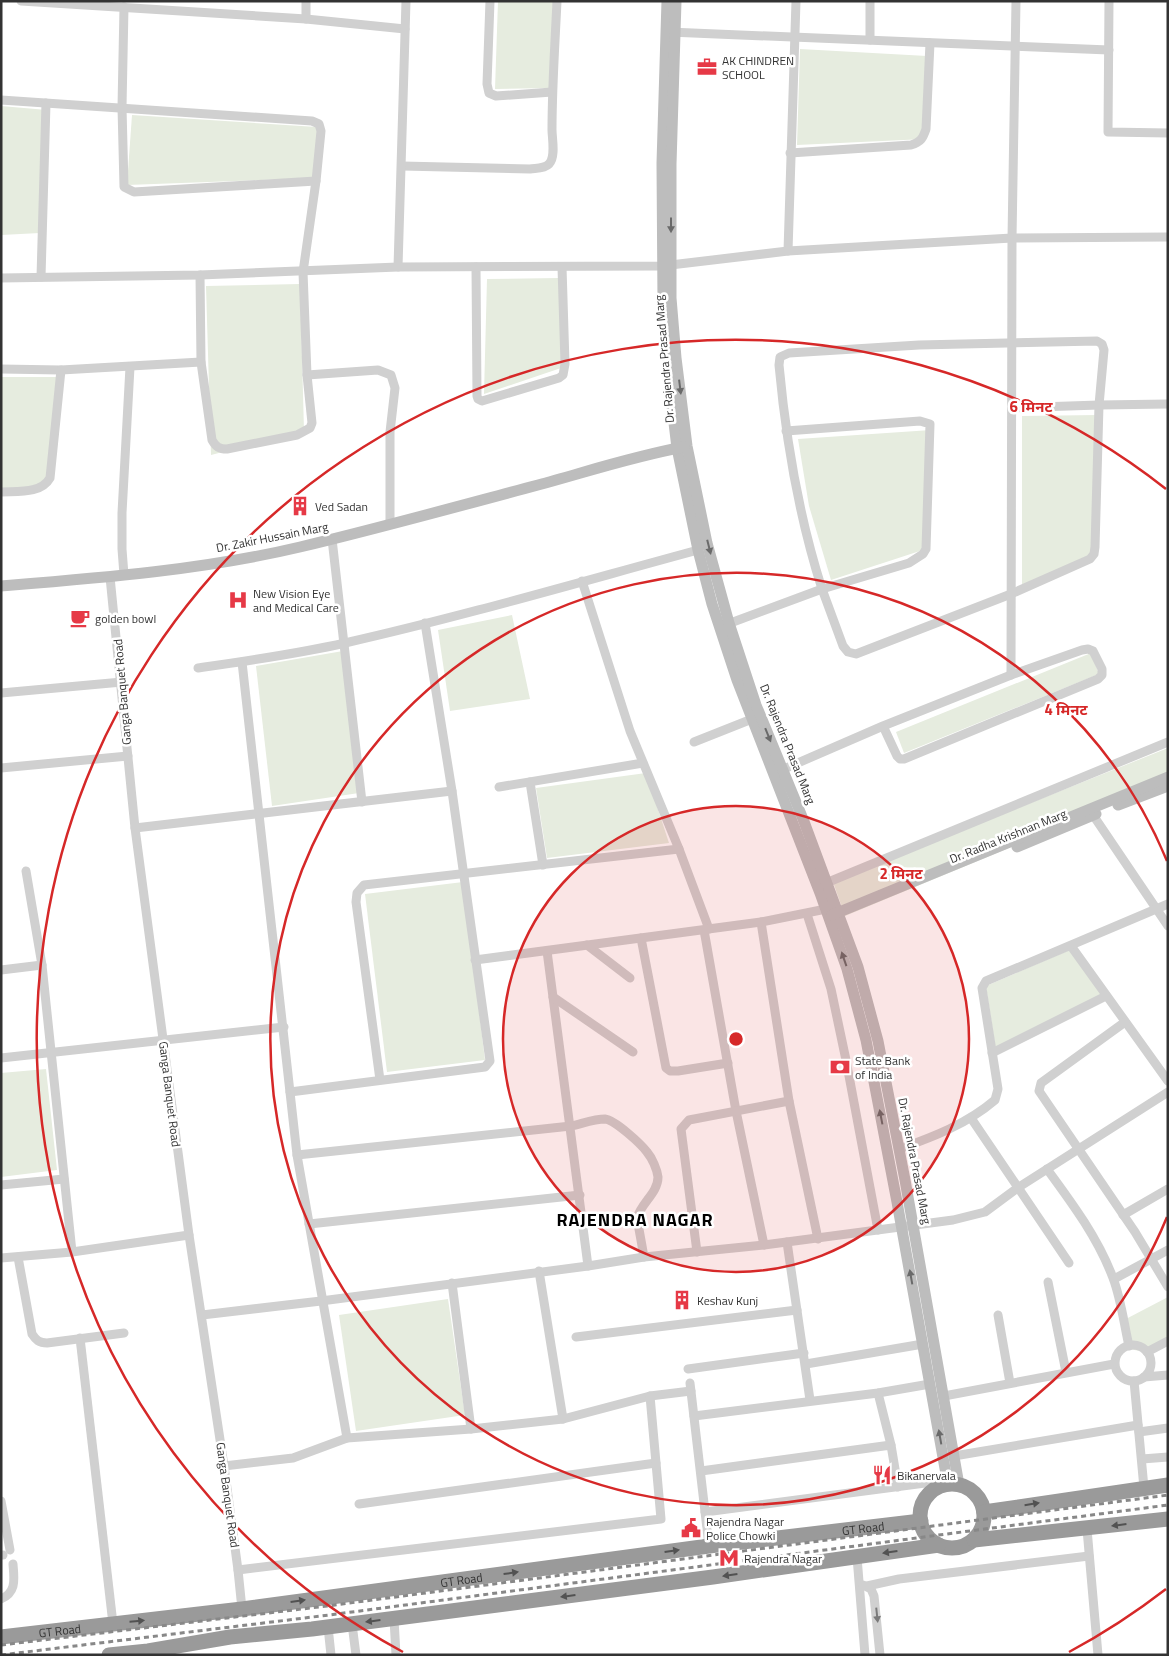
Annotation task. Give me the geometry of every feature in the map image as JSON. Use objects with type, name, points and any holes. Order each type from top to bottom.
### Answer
[{"type":"highway","points":[[109,1655],[230,1637],[394,1619],[939,1545],[957,1548],[974,1540],[984,1524],[984,1512],[976,1495],[966,1488],[952,1484],[936,1489],[927,1497],[922,1508],[921,1521],[929,1538],[939,1545]]},
{"type":"highway","points":[[984,1512],[1168,1485]]},
{"type":"highway","points":[[974,1540],[1168,1519]]},
{"type":"highway","name":"GT Road","points":[[1,1637],[242,1609],[710,1546],[921,1521]]},
{"type":"main road","name":"Dr. Rajendra Prasad Marg","points":[[667,1],[671,32],[671,164],[667,266],[672,298],[682,447],[698,550],[832,915],[858,967],[878,1041],[899,1150],[923,1344],[952,1484]]},
{"type":"main road","name":"Dr. Rajendra Prasad Marg","points":[[671,32],[676,1]]},
{"type":"main road","name":"Dr. Rajendra Prasad Marg","points":[[682,447],[707,543],[737,680],[752,718],[778,771],[826,883],[832,915],[866,1040],[944,1396],[954,1456],[952,1484]]},
{"type":"main road","name":"Dr. Zakir Hussain Marg","points":[[1,586],[110,577],[298,547],[682,447]]},
{"type":"main road","points":[[832,915],[1168,777]]},
{"type":"main road","name":"Dr. Radha Krishnan Marg","points":[[832,915],[1064,828],[1168,786]]},
{"type":"street","points":[[21,1],[61,2],[404,29]]},
{"type":"street","points":[[306,1],[306,20]]},
{"type":"street","points":[[398,267],[406,1]]},
{"type":"street","points":[[490,1],[487,84],[489,93],[496,96],[552,92]]},
{"type":"street","points":[[402,166],[541,168],[549,164],[552,158],[552,92],[557,1]]},
{"type":"street","points":[[788,251],[796,1]]},
{"type":"street","points":[[870,1],[870,40]]},
{"type":"street","points":[[1011,675],[1012,238],[1016,1]]},
{"type":"street","points":[[1109,1],[1108,132],[1168,133]]},
{"type":"street","points":[[124,7],[122,107],[122,180],[124,187],[134,192],[316,181]]},
{"type":"street","points":[[671,32],[1109,50]]},
{"type":"street","points":[[790,153],[911,145],[919,142],[924,137],[926,129],[930,43]]},
{"type":"street","points":[[1,100],[312,121],[319,124],[321,131],[316,181],[303,272],[312,423],[310,428],[297,435],[227,450],[219,449],[212,440],[201,362],[200,276]]},
{"type":"street","points":[[41,277],[46,103]]},
{"type":"street","points":[[1,278],[200,276],[398,267],[667,266],[788,251],[1012,238],[1168,237]]},
{"type":"street","points":[[476,267],[477,396],[478,399],[482,400],[559,378],[562,375],[565,364],[562,267]]},
{"type":"street","points":[[1097,341],[1102,344],[1104,350],[1099,405],[1094,554],[1090,559],[1011,594],[856,654],[848,652],[843,646],[822,589],[801,509],[786,431],[778,365],[780,357],[784,354],[919,345],[1097,341]]},
{"type":"street","points":[[1,369],[61,370],[201,362]]},
{"type":"street","points":[[124,575],[122,513],[130,367]]},
{"type":"street","points":[[1,492],[32,490],[46,484],[50,478],[61,370]]},
{"type":"street","points":[[308,375],[378,370],[391,375],[395,388],[390,432],[390,523]]},
{"type":"street","points":[[1012,408],[1168,404]]},
{"type":"street","points":[[724,625],[822,589],[909,563],[923,554],[926,549],[928,537],[930,424],[920,420],[786,431]]},
{"type":"street","points":[[332,539],[362,802]]},
{"type":"street","points":[[198,668],[242,662],[343,643],[698,550]]},
{"type":"street","name":"Ganga Banquet Road","points":[[110,577],[122,682],[135,828],[189,1235],[224,1466],[242,1609]]},
{"type":"street","points":[[582,581],[603,651],[643,764],[678,849],[707,929],[736,1111],[764,1245]]},
{"type":"street","points":[[290,1092],[484,1067],[488,1064],[490,1056],[464,874],[425,623]]},
{"type":"street","points":[[778,771],[884,726],[1011,675],[1088,649],[1093,651],[1098,657],[1102,669],[1102,675],[1098,679],[904,759],[900,759],[897,756],[884,726]]},
{"type":"street","points":[[242,662],[297,1155],[347,1438]]},
{"type":"street","points":[[1,693],[122,682]]},
{"type":"street","points":[[694,742],[752,718]]},
{"type":"street","points":[[826,883],[1168,742]]},
{"type":"street","points":[[1,768],[128,756]]},
{"type":"street","points":[[499,787],[643,764]]},
{"type":"street","points":[[530,782],[543,865]]},
{"type":"street","points":[[135,828],[452,791]]},
{"type":"street","points":[[1093,815],[1168,926]]},
{"type":"street","points":[[380,1080],[356,902],[357,893],[364,885],[678,849]]},
{"type":"street","points":[[26,871],[42,965],[72,1252]]},
{"type":"street","points":[[899,1150],[941,1133],[971,1118],[990,1105],[998,1095],[982,988],[983,984],[1168,904]]},
{"type":"street","points":[[807,914],[831,989],[878,1230]]},
{"type":"street","points":[[476,960],[761,922],[807,914],[832,915]]},
{"type":"street","points":[[761,922],[788,1101],[818,1239]]},
{"type":"street","points":[[641,938],[666,1068],[670,1071],[678,1071],[728,1063]]},
{"type":"street","points":[[587,945],[630,978]]},
{"type":"street","points":[[1071,946],[1168,1081]]},
{"type":"street","points":[[547,950],[588,1266]]},
{"type":"street","points":[[1,970],[42,965]]},
{"type":"street","points":[[553,996],[634,1052]]},
{"type":"street","points":[[992,1053],[1106,996]]},
{"type":"street","points":[[1125,1022],[1041,1083],[1038,1091],[1123,1215],[1168,1287]]},
{"type":"street","points":[[1,1058],[284,1027]]},
{"type":"street","points":[[202,1315],[588,1266],[644,1256],[818,1239],[954,1220],[985,1212],[1019,1187],[1168,1092]]},
{"type":"street","points":[[697,1252],[681,1129],[684,1124],[689,1120],[788,1101]]},
{"type":"street","points":[[971,1118],[1069,1264]]},
{"type":"street","points":[[297,1155],[571,1126],[604,1119],[613,1122],[647,1152],[658,1177],[653,1193],[639,1212],[638,1218],[644,1256]]},
{"type":"street","points":[[1047,1169],[1080,1214],[1114,1279],[1130,1346]]},
{"type":"street","points":[[1,1185],[64,1179]]},
{"type":"street","points":[[1123,1215],[1168,1188]]},
{"type":"street","points":[[309,1224],[580,1195]]},
{"type":"street","points":[[1,1258],[72,1252],[189,1235]]},
{"type":"street","points":[[786,1242],[810,1400]]},
{"type":"street","points":[[1114,1279],[1168,1250]]},
{"type":"street","points":[[18,1257],[30,1326],[35,1339],[41,1343],[47,1343],[124,1333]]},
{"type":"street","points":[[540,1271],[563,1419]]},
{"type":"street","points":[[1048,1282],[1066,1372]]},
{"type":"street","points":[[452,1283],[471,1429]]},
{"type":"street","points":[[576,1337],[797,1310]]},
{"type":"street","points":[[998,1315],[1010,1383]]},
{"type":"street","points":[[80,1338],[113,1624]]},
{"type":"street","points":[[1147,1352],[1168,1342]]},
{"type":"street","points":[[806,1364],[923,1344]]},
{"type":"street","points":[[1144,1377],[1151,1361],[1147,1352],[1139,1346],[1125,1347],[1118,1353],[1114,1364],[1118,1374],[1123,1378],[1134,1382],[1144,1377],[1168,1375]]},
{"type":"street","points":[[688,1368],[804,1353]]},
{"type":"street","points":[[944,1396],[1114,1364]]},
{"type":"street","points":[[1134,1382],[1144,1488]]},
{"type":"street","points":[[694,1416],[878,1393],[930,1384]]},
{"type":"street","points":[[224,1466],[293,1458],[347,1438],[471,1429],[563,1419],[691,1387],[710,1546]]},
{"type":"street","points":[[878,1393],[891,1445],[898,1487]]},
{"type":"street","points":[[238,1570],[661,1519],[650,1396]]},
{"type":"street","points":[[954,1456],[1139,1429],[1168,1428]]},
{"type":"street","points":[[701,1471],[891,1445]]},
{"type":"street","points":[[1142,1459],[1168,1457]]},
{"type":"street","points":[[359,1504],[656,1463]]},
{"type":"street","points":[[705,1512],[898,1487],[952,1484]]},
{"type":"street","points":[[1,1500],[5,1553]]},
{"type":"street","points":[[1087,1529],[1098,1655]]},
{"type":"street","points":[[863,1585],[1089,1556]]},
{"type":"street","points":[[857,1557],[863,1585],[864,1655]]},
{"type":"street","points":[[1,1599],[8,1596],[12,1591],[14,1582],[13,1564]]},
{"type":"street","points":[[863,1585],[871,1589],[874,1596],[880,1655]]},
{"type":"street","points":[[394,1619],[396,1655]]},
{"type":"street","points":[[352,1624],[356,1655]]},
{"type":"street","points":[[328,1627],[331,1655]]},
{"type":"shaded area","points":[[498,1],[553,1],[551,88],[495,89]]},
{"type":"shaded area","points":[[800,49],[927,56],[925,139],[797,145]]},
{"type":"shaded area","points":[[1,106],[47,110],[40,233],[1,235]]},
{"type":"shaded area","points":[[132,115],[317,127],[316,178],[127,185]]},
{"type":"shaded area","points":[[559,278],[561,368],[484,394],[487,279]]},
{"type":"shaded area","points":[[300,284],[304,431],[211,455],[206,286]]},
{"type":"shaded area","points":[[1,377],[60,377],[47,488],[1,490]]},
{"type":"shaded area","points":[[1098,415],[1096,556],[1022,587],[1022,416]]},
{"type":"shaded area","points":[[931,430],[926,549],[831,580],[809,506],[798,439]]},
{"type":"shaded area","points":[[512,615],[530,699],[450,711],[438,630]]},
{"type":"shaded area","points":[[343,651],[359,793],[272,806],[256,666]]},
{"type":"shaded area","points":[[1091,653],[1099,674],[904,753],[896,732]]},
{"type":"shaded area","points":[[1168,748],[1168,782],[845,916],[833,882]]},
{"type":"shaded area","points":[[646,773],[669,843],[547,858],[536,788]]},
{"type":"shaded area","points":[[463,882],[485,1060],[387,1072],[365,894]]},
{"type":"shaded area","points":[[1072,949],[1104,993],[996,1051],[986,986]]},
{"type":"shaded area","points":[[46,1069],[57,1170],[1,1177],[1,1073]]},
{"type":"shaded area","points":[[1168,1297],[1168,1343],[1151,1353],[1129,1349],[1124,1320]]},
{"type":"shaded area","points":[[448,1299],[465,1415],[356,1431],[339,1315]]},
{"type":"railway","points":[[1,1645],[327,1606],[1168,1495]]},
{"type":"railway","points":[[1,1655],[329,1615],[1168,1505]]},
{"type":"place","name":"AK CHINDREN SCHOOL","points":[[707,67]]},
{"type":"place","name":"Ved Sadan","points":[[300,506]]},
{"type":"place","name":"New Vision Eye and Medical Care","points":[[238,600]]},
{"type":"place","name":"golden bowl","points":[[80,618]]},
{"type":"place","name":"State Bank of India","points":[[840,1067]]},
{"type":"place","name":"Keshav Kunj","points":[[682,1300]]},
{"type":"place","name":"Bikanervala","points":[[882,1475]]},
{"type":"place","name":"Rajendra Nagar Police Chowki","points":[[691,1528]]},
{"type":"place","name":"Rajendra Nagar","points":[[729,1558]]},
{"type":"district","name":"RAJENDRA NAGAR","points":[[635,1219]]}]
